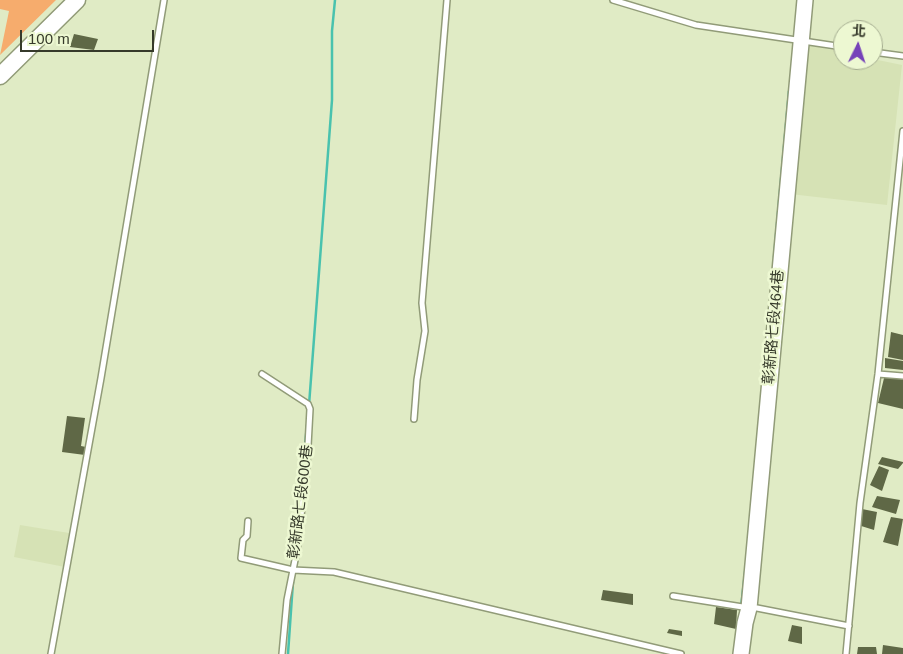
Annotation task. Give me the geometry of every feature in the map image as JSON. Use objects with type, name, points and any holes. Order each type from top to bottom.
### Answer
[{"type":"main road","points":[[0,61],[62,0]]},
{"type":"main road","points":[[0,76],[77,0]]},
{"type":"street","name":"彰新路七段464巷","points":[[741,654],[748,608],[805,0]]},
{"type":"lane","points":[[51,654],[99,388],[164,0]]},
{"type":"lane","points":[[414,419],[416,380],[425,331],[422,303],[446,0]]},
{"type":"lane","points":[[614,0],[696,25],[833,45]]},
{"type":"lane","points":[[883,53],[903,56]]},
{"type":"lane","points":[[846,654],[860,503],[878,374],[903,131]]},
{"type":"lane","name":"彰新路七段600巷","points":[[262,374],[308,404],[310,409],[307,464],[293,570],[287,600],[282,654]]},
{"type":"lane","points":[[878,374],[903,376]]},
{"type":"lane","points":[[248,522],[247,536],[243,540],[240,558],[293,570],[334,572],[681,654]]},
{"type":"lane","points":[[674,596],[757,608],[850,626]]},
{"type":"shaded area","points":[[0,0],[56,0],[0,55],[9,11],[0,9]]},
{"type":"shaded area","points":[[803,44],[833,50],[833,70],[883,70],[883,61],[902,65],[887,205],[790,194]]},
{"type":"shaded area","points":[[20,525],[69,533],[65,567],[14,557]]},
{"type":"building","points":[[74,34],[98,39],[94,50],[70,47]]},
{"type":"building","points":[[891,332],[903,335],[903,360],[888,357]]},
{"type":"building","points":[[885,358],[903,361],[903,370],[885,368]]},
{"type":"building","points":[[885,374],[903,380],[903,409],[878,403]]},
{"type":"building","points":[[67,416],[85,418],[81,446],[86,447],[85,455],[62,452]]},
{"type":"building","points":[[882,457],[903,463],[898,469],[878,464]]},
{"type":"building","points":[[879,466],[889,470],[882,491],[870,485]]},
{"type":"building","points":[[877,496],[900,500],[896,514],[872,507]]},
{"type":"building","points":[[862,509],[877,512],[874,530],[858,525]]},
{"type":"building","points":[[891,517],[903,519],[898,546],[883,542]]},
{"type":"building","points":[[603,590],[633,594],[633,605],[601,600]]},
{"type":"building","points":[[716,607],[737,610],[736,629],[714,624]]},
{"type":"building","points":[[792,625],[802,627],[802,644],[788,641]]},
{"type":"building","points":[[669,629],[682,631],[682,636],[667,633]]},
{"type":"building","points":[[883,645],[903,648],[903,654],[882,654]]},
{"type":"building","points":[[858,647],[876,647],[877,654],[857,654]]},
{"type":"waterway","points":[[309,405],[332,100],[332,31],[335,0]]},
{"type":"waterway","points":[[774,257],[789,91]]},
{"type":"waterway","points":[[295,549],[307,425]]},
{"type":"waterway","points":[[740,616],[746,564]]},
{"type":"waterway","points":[[288,654],[293,582]]}]
